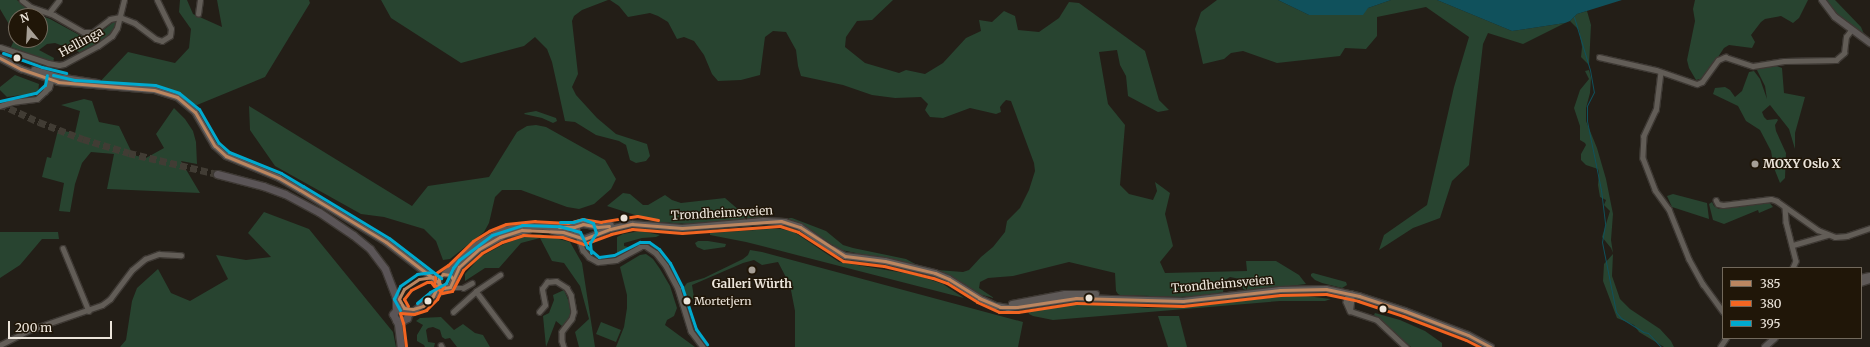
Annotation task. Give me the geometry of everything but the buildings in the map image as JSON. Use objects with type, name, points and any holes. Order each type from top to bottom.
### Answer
[{"type":"highway","points":[[217,174],[278,191],[319,212],[353,234],[370,249],[382,264],[393,286],[406,319],[402,332],[405,347]]},
{"type":"highway","points":[[393,286],[389,315],[401,347]]},
{"type":"highway","points":[[398,336],[394,316],[402,308]]},
{"type":"highway","points":[[396,320],[406,319]]},
{"type":"main road","points":[[1822,0],[1835,17],[1870,43]]},
{"type":"main road","points":[[0,58],[51,78],[159,91],[181,99],[195,112],[213,143],[226,156],[297,188],[386,242],[413,264],[428,273],[442,287],[447,288]]},
{"type":"main road","name":"Trondheimsveien","points":[[589,226],[601,227],[637,221],[682,228],[764,222],[785,222],[800,227],[842,255],[885,261],[935,273],[949,279],[996,306],[1012,308],[1070,298],[1183,301],[1280,290],[1309,289],[1351,297],[1433,322],[1468,335],[1491,347]]},
{"type":"main road","points":[[406,319],[434,295],[447,288],[453,280],[459,267],[489,242],[510,233],[522,230],[543,230],[588,238],[591,231],[589,226],[583,224],[577,226],[527,226],[503,230],[476,245],[443,274],[438,282],[434,295]]},
{"type":"main road","name":"Trondheimsveien","points":[[588,238],[623,225],[657,225]]},
{"type":"main road","points":[[577,226],[578,237]]},
{"type":"main road","points":[[428,273],[450,275],[453,280]]},
{"type":"main road","points":[[402,308],[419,308]]},
{"type":"main road","points":[[1765,347],[1774,339]]},
{"type":"street","points":[[22,0],[36,9],[49,13],[86,32],[97,30],[112,18],[120,17],[139,25],[156,40],[166,40],[170,35],[171,29],[156,0]]},
{"type":"street","points":[[49,13],[59,0]]},
{"type":"street","name":"Hellinga","points":[[0,47],[43,62],[61,65],[93,49],[116,31],[124,0]]},
{"type":"street","points":[[198,14],[200,0]]},
{"type":"street","points":[[1599,57],[1661,72],[1697,84],[1702,82],[1718,60],[1725,57],[1753,66],[1784,61],[1832,61],[1838,59],[1844,53],[1846,37],[1851,30]]},
{"type":"street","points":[[1661,72],[1656,110],[1644,136],[1643,158],[1655,190],[1669,209],[1689,259],[1703,284],[1722,311]]},
{"type":"street","points":[[0,106],[12,102],[34,100],[45,92],[51,78]]},
{"type":"street","points":[[1716,200],[1718,204],[1722,205],[1771,199],[1828,235]]},
{"type":"street","points":[[1785,207],[1786,222],[1796,261],[1793,267]]},
{"type":"street","points":[[1793,245],[1828,235],[1847,236],[1870,228]]},
{"type":"street","points":[[578,237],[586,253],[592,259],[604,262],[619,259],[640,247],[648,247],[656,252],[666,266],[678,289],[691,331],[703,347]]},
{"type":"street","points":[[586,253],[588,238]]},
{"type":"street","points":[[63,248],[89,311]]},
{"type":"street","points":[[0,345],[30,330],[89,311],[102,305],[110,299],[132,270],[145,259],[159,254],[181,255]]},
{"type":"street","points":[[453,312],[476,291],[500,275]]},
{"type":"street","points":[[447,288],[463,288],[472,283],[459,286],[453,280]]},
{"type":"street","points":[[539,312],[545,305],[542,289],[547,282],[556,281],[567,288],[571,295],[574,312],[572,319],[562,332],[564,347]]},
{"type":"street","points":[[476,291],[510,336]]},
{"type":"street","points":[[1351,297],[1346,305],[1350,311],[1377,320],[1406,347]]},
{"type":"green space","points":[[0,0],[17,0],[27,8],[8,8],[8,22],[0,9]]},
{"type":"green space","points":[[180,0],[187,0],[193,14],[222,27],[217,0],[309,0],[310,3],[265,77],[197,105],[160,91],[96,86],[128,52],[175,63],[189,48],[191,29],[179,12]]},
{"type":"green space","points":[[381,0],[608,0],[582,10],[574,16],[572,21],[578,74],[572,87],[576,95],[597,118],[616,134],[647,144],[650,156],[646,161],[636,163],[630,160],[626,145],[619,141],[596,135],[575,122],[565,121],[552,62],[547,49],[535,37],[524,46],[461,63],[391,18]]},
{"type":"green space","points":[[610,0],[893,0],[872,20],[857,21],[846,37],[845,47],[865,63],[899,73],[906,70],[925,74],[943,63],[966,38],[981,31],[979,20],[992,22],[1004,11],[1015,16],[1018,30],[1039,32],[1059,18],[1069,2],[1079,3],[1145,51],[1159,100],[1169,110],[1158,112],[1128,96],[1126,76],[1120,65],[1117,50],[1099,52],[1108,104],[1125,125],[1120,185],[1129,194],[1153,200],[1157,191],[1155,182],[1170,193],[1165,214],[1173,246],[1160,262],[1165,273],[1247,271],[1246,261],[1276,261],[1299,275],[1306,284],[1248,291],[1243,289],[1240,279],[1230,277],[1225,280],[1223,292],[1209,295],[1180,297],[1120,295],[1116,291],[1115,273],[1069,262],[1013,276],[988,278],[980,282],[979,288],[994,298],[978,294],[937,270],[963,272],[969,270],[993,247],[1005,232],[1007,221],[1020,208],[1029,190],[1035,171],[1034,163],[1011,101],[1006,100],[1000,107],[1001,112],[996,114],[970,108],[943,118],[930,117],[925,110],[928,104],[921,97],[895,98],[872,95],[843,85],[801,76],[796,50],[786,32],[773,31],[765,37],[760,75],[741,80],[718,81],[712,74],[704,55],[694,41],[684,37],[677,39],[668,22],[650,13],[628,17],[619,6]]},
{"type":"green space","points":[[1217,0],[1278,0],[1309,15],[1368,8],[1391,0],[1437,0],[1512,31],[1565,23],[1523,44],[1488,33],[1483,44],[1469,165],[1452,181],[1440,218],[1413,228],[1379,250],[1384,235],[1427,205],[1454,87],[1469,37],[1426,7],[1377,17],[1377,36],[1366,49],[1345,48],[1340,56],[1277,63],[1243,51],[1231,53],[1224,59],[1203,64],[1195,29],[1201,12]]},
{"type":"green space","points":[[1695,0],[1808,0],[1799,18],[1793,23],[1781,16],[1765,19],[1751,35],[1755,42],[1752,48],[1729,45],[1724,48],[1704,78],[1696,80],[1689,68],[1687,60],[1695,21],[1693,9]]},
{"type":"green space","points":[[1825,0],[1835,0],[1861,27],[1864,34],[1862,35],[1839,17]]},
{"type":"green space","points":[[1587,11],[1591,25],[1589,65],[1581,57],[1582,47],[1579,30],[1570,21],[1577,14]]},
{"type":"green space","points":[[48,18],[83,37],[97,35],[115,21],[117,23],[109,36],[82,53],[55,43],[48,44]]},
{"type":"green space","points":[[14,48],[42,48],[39,50],[54,58],[53,62]]},
{"type":"green space","points":[[1774,65],[1782,68],[1784,93],[1805,97],[1795,133],[1795,149],[1789,129],[1770,105],[1762,112],[1767,120],[1778,120],[1775,125],[1776,131],[1786,153],[1785,178],[1780,183],[1774,168],[1771,151],[1760,130],[1746,121],[1738,106],[1713,94],[1715,88],[1725,87],[1730,90],[1735,97],[1742,91],[1749,72],[1754,71],[1760,79],[1767,99],[1765,86],[1757,70],[1758,68]]},
{"type":"green space","points":[[1589,70],[1591,78],[1590,93],[1586,108],[1586,121],[1597,148],[1606,179],[1613,214],[1611,240],[1613,253],[1602,237],[1610,211],[1604,205],[1606,200],[1600,197],[1598,169],[1586,165],[1581,160],[1581,154],[1586,145],[1580,140],[1580,126],[1574,108],[1580,90],[1589,79],[1585,71]]},
{"type":"green space","points":[[15,75],[39,84],[38,93],[31,96],[21,95],[7,97],[0,90],[0,87]]},
{"type":"green space","points":[[84,99],[92,101],[99,122],[119,126],[133,155],[146,158],[164,148],[156,134],[174,108],[185,119],[193,131],[196,142],[197,164],[181,161],[200,193],[107,189],[114,154],[91,152],[82,163],[75,184],[70,212],[59,211],[64,183],[42,177],[47,157],[51,158],[58,130],[75,133],[80,111],[61,105]]},
{"type":"green space","points":[[249,106],[412,206],[428,186],[489,177],[517,132],[527,126],[536,125],[546,127],[605,160],[616,179],[611,189],[594,204],[579,209],[567,207],[521,190],[502,190],[495,197],[489,223],[484,232],[450,259],[443,260],[436,241],[424,229],[384,217],[361,214],[275,166],[250,130]]},
{"type":"green space","points":[[536,111],[556,118],[557,121],[553,123],[542,118],[524,114]]},
{"type":"green space","points":[[623,193],[630,194],[643,205],[648,205],[665,195],[672,200],[681,203],[725,198],[740,211],[751,216],[761,216],[762,218],[690,224],[657,222],[607,206]]},
{"type":"green space","points":[[1673,194],[1707,203],[1709,219],[1672,207],[1667,196]]},
{"type":"green space","points":[[1712,202],[1714,206],[1719,209],[1769,202],[1773,207],[1759,213],[1758,210],[1724,224],[1713,220],[1709,204]]},
{"type":"green space","points":[[264,212],[309,229],[393,332],[396,347],[120,347],[126,340],[132,301],[137,288],[158,269],[171,293],[190,301],[228,279],[216,255],[246,260],[271,257],[248,233]]},
{"type":"green space","points":[[788,218],[792,218],[826,231],[843,245],[906,259],[919,266],[841,250]]},
{"type":"green space","points":[[781,229],[794,232],[839,262],[916,275],[943,284],[964,298],[746,242],[710,235],[710,233]]},
{"type":"green space","points":[[640,231],[660,235],[624,243],[624,246],[628,247],[626,252],[617,257],[617,237],[623,234]]},
{"type":"green space","points":[[0,232],[58,232],[59,239],[42,239],[20,265],[0,278]]},
{"type":"green space","points":[[540,234],[570,242],[582,263],[595,347],[579,347],[575,332],[589,319],[580,286],[564,263],[552,261],[540,238],[521,243],[499,268],[485,268],[465,281],[465,274],[480,257],[504,244],[530,235]]},
{"type":"green space","points":[[698,241],[726,244],[725,247],[704,250],[697,247],[695,243]]},
{"type":"green space","points":[[750,250],[1023,322],[1018,347],[795,347],[795,311],[790,285],[778,262],[762,265],[754,260],[743,263],[692,285],[694,297],[689,304],[686,302],[684,287],[687,283],[704,278],[743,259],[748,255]]},
{"type":"green space","points":[[646,254],[653,259],[670,286],[677,308],[674,316],[667,320],[665,325],[695,347],[616,347],[624,327],[627,308],[627,295],[620,267],[640,255]]},
{"type":"green space","points":[[1613,254],[1612,276],[1620,299],[1630,309],[1660,329],[1671,341],[1674,347],[1664,347],[1639,332],[1634,325],[1617,318],[1603,281],[1604,264]]},
{"type":"green space","points":[[1313,273],[1346,282],[1347,285],[1342,288],[1322,283],[1315,280],[1311,276]]},
{"type":"green space","points":[[564,290],[570,304],[571,312],[569,320],[562,326],[556,321],[546,347],[543,316],[549,313],[554,300],[553,295]]},
{"type":"green space","points":[[1298,295],[1331,299],[1325,301],[1280,301],[1053,320],[1033,316],[1029,314],[1028,311],[1071,304],[1106,304],[1147,308],[1183,307]]},
{"type":"green space","points":[[1375,313],[1400,320],[1425,331],[1442,343],[1442,347],[1411,347],[1374,315]]},
{"type":"green space","points":[[1158,316],[1179,316],[1187,347],[1168,347]]},
{"type":"green space","points":[[441,317],[454,330],[463,324],[475,333],[483,335],[490,347],[457,347],[450,338],[445,339],[442,337],[440,330],[433,327],[426,330],[428,342],[435,343],[434,347],[425,347],[417,341],[417,335],[423,325],[416,321],[420,318]]},
{"type":"green space","points":[[601,322],[621,330],[616,342],[596,334]]},
{"type":"water","points":[[1278,0],[1391,0],[1368,8],[1363,15],[1309,15]]},
{"type":"water","points":[[1437,0],[1622,0],[1577,14],[1570,21],[1565,23],[1512,31]]},
{"type":"waterway","points":[[1574,17],[1590,70],[1594,92],[1587,106],[1587,121],[1601,190],[1605,225],[1602,242],[1616,312],[1621,318],[1643,332],[1648,333],[1661,347]]},
{"type":"tunnel","points":[[0,104],[39,122],[83,139],[129,153],[217,174]]},
{"type":"transit line","name":"395","points":[[3,53],[42,67],[66,73]]},
{"type":"transit line","name":"385","points":[[0,58],[21,69],[58,82],[154,90],[177,97],[195,112],[215,146],[226,156],[279,178],[300,190],[386,242],[438,282]]},
{"type":"transit line","name":"395","points":[[0,101],[36,93],[45,85],[47,75]]},
{"type":"transit line","name":"395","points":[[53,75],[75,80],[155,85],[179,93],[199,109],[219,143],[229,152],[281,173],[303,186],[389,238],[441,278]]},
{"type":"transit line","name":"380","points":[[658,220],[637,216],[601,222],[583,219],[568,223],[535,221],[506,224],[489,231],[473,241],[448,265],[436,273],[434,284],[442,293],[452,291],[463,270],[482,253],[502,242],[523,235],[562,237],[584,244],[611,234],[632,229],[682,233],[780,226],[798,232],[843,261],[884,266],[933,278],[947,283],[977,302],[999,312],[1018,312],[1076,303],[1183,306],[1280,295],[1326,294],[1358,301],[1403,316],[1466,340],[1480,347]]},
{"type":"transit line","name":"395","points":[[560,222],[573,222],[583,219],[593,223],[596,233],[590,243],[591,253]]},
{"type":"transit line","name":"385","points":[[453,279],[450,275],[443,274],[439,278],[439,283],[444,288],[450,287],[459,267],[479,249],[500,237],[522,230],[563,232],[584,239],[610,229],[632,224],[682,228],[781,221],[800,227],[845,256],[885,261],[935,273],[949,279],[979,298],[1000,307],[1017,307],[1076,298],[1183,301],[1280,290],[1326,289],[1359,296],[1405,311],[1468,335],[1491,347]]},
{"type":"transit line","name":"385","points":[[559,227],[574,227],[583,224],[598,227],[609,226]]},
{"type":"transit line","name":"395","points":[[417,303],[430,292],[446,283],[453,268],[459,260],[492,235],[522,225],[559,226],[580,232],[587,247],[599,257],[614,255],[640,242],[649,242],[659,249],[670,263],[682,287],[696,329],[707,344]]},
{"type":"transit line","name":"395","points":[[400,310],[394,299],[400,286],[417,274],[432,272]]},
{"type":"transit line","name":"385","points":[[433,277],[419,279],[404,289],[399,299],[404,308],[413,309],[423,306],[433,296],[439,283]]},
{"type":"transit line","name":"380","points":[[408,306],[404,299],[411,290],[427,282],[431,282],[434,286]]},
{"type":"transit line","name":"380","points":[[406,346],[400,313],[414,314],[426,310],[437,299],[444,285]]},
{"type":"place","name":"MOXY Oslo X","points":[[1755,164]]},
{"type":"place","name":"Galleri Würth","points":[[752,270]]},
{"type":"place","name":"Mortetjern","points":[[687,301]]}]
